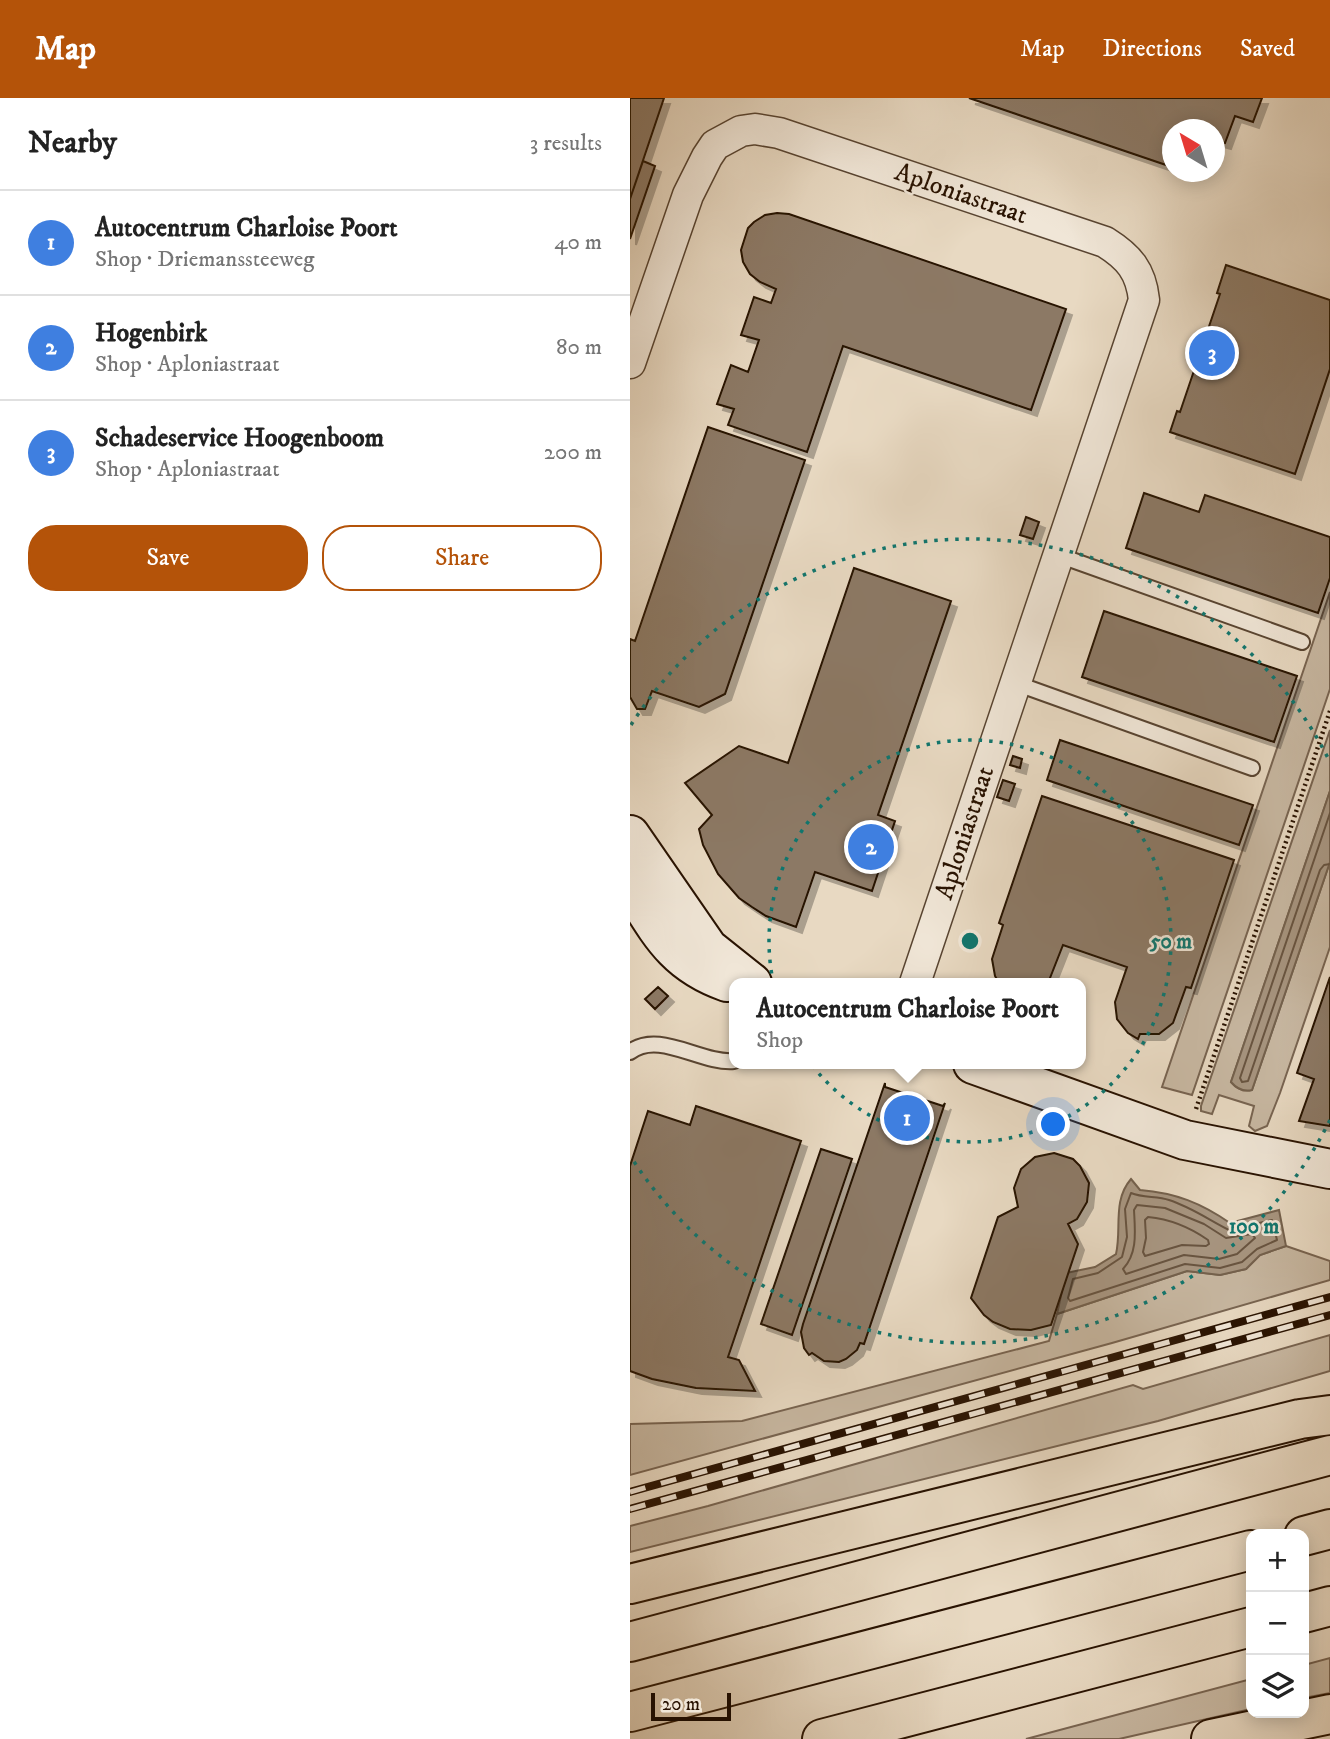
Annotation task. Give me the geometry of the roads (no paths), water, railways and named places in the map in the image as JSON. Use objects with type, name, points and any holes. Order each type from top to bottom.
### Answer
[{"type":"highway","points":[[630,1584],[1292,1421],[1330,1415]]},
{"type":"highway","points":[[630,1642],[1330,1455]]},
{"type":"highway","points":[[1309,1535],[1330,1529]]},
{"type":"highway","points":[[630,1713],[1246,1551]]},
{"type":"highway","points":[[1309,1612],[1330,1606]]},
{"type":"highway","points":[[822,1739],[1246,1628]]},
{"type":"highway","points":[[1211,1739],[1330,1714]]},
{"type":"main road","points":[[630,835],[708,948],[746,978]]},
{"type":"main road","points":[[630,886],[664,939],[682,959],[704,974],[729,982]]},
{"type":"main road","points":[[987,1069],[1185,1140],[1330,1168]]},
{"type":"street","name":"Aploniastraat","points":[[630,363],[697,174],[715,145],[741,131],[755,129],[779,133],[1105,242],[1117,249],[1142,281],[1144,300],[917,978]]},
{"type":"lane","points":[[1058,555],[1302,642]]},
{"type":"lane","points":[[1015,683],[1252,768]]},
{"type":"lane","points":[[630,1052],[654,1045],[670,1047],[702,1058],[729,1061]]},
{"type":"water","points":[[1330,791],[1330,862],[1252,1090],[1243,1090],[1231,1082]]},
{"type":"water","points":[[1131,1179],[1140,1190],[1188,1200],[1230,1223],[1279,1210],[1286,1246],[1260,1255],[1246,1269],[1220,1275],[1187,1271],[1057,1314],[1066,1273],[1095,1267],[1116,1254],[1121,1196]]},
{"type":"railway","points":[[630,1492],[1330,1297]]},
{"type":"railway","points":[[630,1509],[1330,1315]]},
{"type":"place","name":"Schadeservice Hoogenboom","points":[[1212,353]]},
{"type":"place","name":"Hogenbirk","points":[[871,847]]},
{"type":"place","name":"Autocentrum Charloise Poort","points":[[907,1118]]}]
